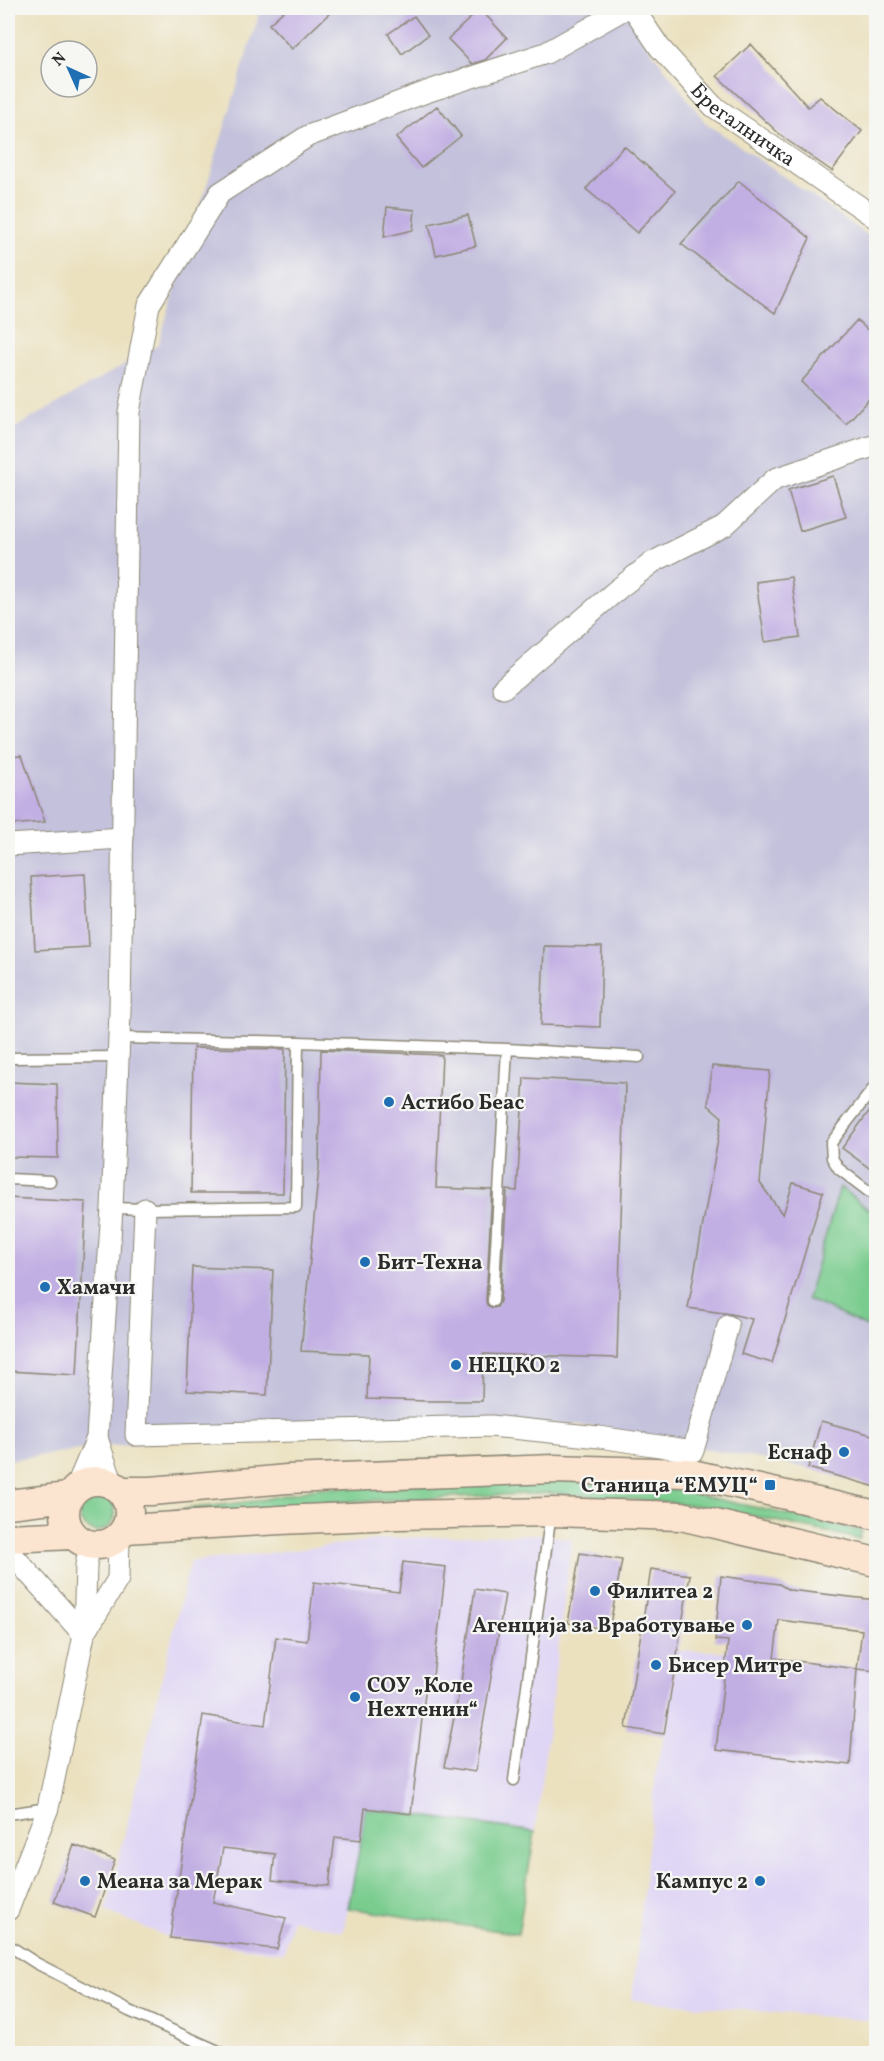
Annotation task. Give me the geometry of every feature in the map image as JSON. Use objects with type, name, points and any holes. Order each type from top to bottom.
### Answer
[{"type":"main road","points":[[82,1540],[67,1527],[64,1517],[65,1507],[71,1494],[83,1484],[93,1481],[103,1481],[117,1488],[151,1491],[287,1479],[566,1469],[687,1473],[876,1515]]},
{"type":"main road","points":[[117,1488],[127,1500],[129,1510],[129,1520],[122,1533]]},
{"type":"main road","points":[[8,1504],[71,1494]]},
{"type":"main road","points":[[8,1538],[82,1540],[100,1546],[122,1533],[280,1520],[551,1512],[681,1516],[876,1562]]},
{"type":"street","points":[[71,1494],[96,1438],[112,1208],[119,1048],[129,412],[149,305],[220,193],[308,136],[429,91],[546,53],[626,8]]},
{"type":"street","name":"Брегалничка","points":[[633,8],[660,48],[713,106],[876,218]]},
{"type":"street","points":[[503,688],[618,589],[653,562],[724,526],[775,479],[876,445]]},
{"type":"street","points":[[8,845],[123,838]]},
{"type":"street","points":[[145,1209],[136,1436],[491,1426],[599,1437],[693,1451],[728,1326]]},
{"type":"street","points":[[96,1438],[117,1488]]},
{"type":"street","points":[[84,1635],[118,1579],[122,1533]]},
{"type":"street","points":[[8,1910],[48,1808],[84,1635],[86,1565],[82,1540]]},
{"type":"street","points":[[8,1550],[84,1635]]},
{"type":"lane","points":[[112,1208],[296,1207],[298,1042]]},
{"type":"lane","points":[[8,1058],[119,1048],[298,1042],[507,1049],[639,1057]]},
{"type":"lane","points":[[493,1301],[507,1049]]},
{"type":"lane","points":[[876,1085],[831,1143],[832,1158],[839,1169],[876,1197]]},
{"type":"lane","points":[[8,1179],[50,1181]]},
{"type":"lane","points":[[514,1780],[551,1512]]},
{"type":"lane","points":[[8,1814],[48,1808]]},
{"type":"lane","points":[[8,1945],[36,1963],[129,2011],[225,2054]]},
{"type":"path","points":[[849,2054],[876,2051]]},
{"type":"shaded area","points":[[261,8],[625,8],[636,30],[705,122],[876,241],[876,1487],[808,1468],[575,1424],[399,1423],[101,1447],[8,1460],[8,432],[158,345]]},
{"type":"shaded area","name":"СОУ „Коле Нехтенин“","points":[[544,1534],[572,1540],[535,1832],[518,1934],[348,1909],[343,1932],[292,1919],[284,1953],[170,1938],[106,1911],[190,1562],[394,1538]]},
{"type":"shaded area","name":"Кампус 2","points":[[678,1651],[727,1651],[876,1671],[876,2021],[632,2000],[657,1763],[665,1735]]},
{"type":"green space","points":[[840,1187],[876,1215],[876,1331],[807,1299]]},
{"type":"green space","points":[[555,1480],[677,1490],[862,1531],[859,1539],[720,1509],[552,1493],[315,1503],[256,1511],[170,1511],[256,1501],[316,1488]]},
{"type":"green space","points":[[97,1495],[110,1500],[115,1513],[110,1526],[97,1531],[84,1526],[79,1513],[84,1500]]},
{"type":"green space","points":[[365,1808],[535,1832],[518,1934],[348,1908]]},
{"type":"building","points":[[287,8],[335,8],[292,49],[269,24]]},
{"type":"building","points":[[480,9],[507,38],[485,60],[472,64],[448,39]]},
{"type":"building","points":[[414,16],[428,35],[402,54],[388,34]]},
{"type":"building","points":[[751,44],[808,107],[820,97],[862,131],[832,171],[784,138],[717,76]]},
{"type":"building","points":[[437,106],[461,136],[421,168],[396,138]]},
{"type":"building","points":[[624,146],[675,191],[637,233],[586,189]]},
{"type":"building","points":[[739,181],[810,238],[775,313],[681,244]]},
{"type":"building","points":[[387,207],[415,210],[413,230],[384,237]]},
{"type":"building","points":[[468,215],[476,246],[436,255],[429,224]]},
{"type":"building","points":[[857,320],[876,338],[876,391],[846,424],[801,382]]},
{"type":"building","points":[[833,476],[846,517],[800,531],[788,490]]},
{"type":"building","points":[[791,577],[800,637],[765,642],[756,582]]},
{"type":"building","points":[[22,755],[45,822],[8,825],[8,756]]},
{"type":"building","points":[[85,874],[89,947],[35,950],[31,877]]},
{"type":"building","points":[[544,946],[602,947],[600,1027],[541,1025]]},
{"type":"building","points":[[193,1048],[285,1049],[283,1193],[191,1193]]},
{"type":"building","points":[[321,1050],[442,1055],[436,1188],[492,1190],[486,1301],[487,1305],[492,1308],[497,1307],[500,1301],[507,1190],[517,1191],[524,1078],[625,1083],[617,1358],[483,1354],[482,1401],[426,1401],[367,1399],[369,1354],[301,1351],[319,1167]]},
{"type":"building","points":[[712,1066],[770,1071],[760,1183],[783,1215],[793,1183],[823,1192],[772,1363],[741,1354],[752,1319],[688,1308],[722,1117],[708,1105]]},
{"type":"building","points":[[8,1082],[57,1084],[58,1158],[8,1157]]},
{"type":"building","points":[[876,1102],[876,1173],[842,1148]]},
{"type":"building","name":"Хамачи","points":[[8,1198],[86,1202],[77,1375],[8,1371]]},
{"type":"building","points":[[192,1267],[273,1270],[267,1395],[187,1391]]},
{"type":"building","name":"Еснаф","points":[[821,1421],[876,1436],[876,1487],[808,1468]]},
{"type":"building","name":"Филитеа 2","points":[[580,1553],[622,1560],[609,1630],[568,1623]]},
{"type":"building","points":[[403,1562],[446,1567],[432,1684],[426,1684],[411,1814],[365,1808],[361,1840],[335,1837],[329,1886],[272,1880],[275,1854],[223,1848],[213,1902],[286,1918],[277,1949],[170,1938],[203,1715],[265,1725],[276,1637],[307,1641],[314,1582],[399,1592]]},
{"type":"building","name":"Бисер Митре","points":[[651,1569],[690,1575],[664,1734],[626,1728]]},
{"type":"building","points":[[721,1576],[779,1584],[789,1590],[876,1600],[876,1671],[857,1669],[850,1765],[716,1750],[728,1641],[715,1640]],"holes":[[[779,1620],[862,1630],[857,1669],[774,1658]]]},
{"type":"building","points":[[475,1589],[505,1594],[475,1772],[444,1767],[460,1688]]},
{"type":"building","name":"Меана за Мерак","points":[[74,1845],[115,1860],[95,1917],[54,1902]]},
{"type":"place","name":"Астибо Беас","points":[[389,1102]]},
{"type":"place","name":"Бит-Техна","points":[[365,1262]]},
{"type":"place","name":"Хамачи","points":[[45,1287]]},
{"type":"place","name":"НЕЦКО 2","points":[[456,1365]]},
{"type":"place","name":"Еснаф","points":[[844,1452]]},
{"type":"place","name":"Станица “ЕМУЦ“","points":[[770,1485]]},
{"type":"place","name":"Филитеа 2","points":[[595,1591]]},
{"type":"place","name":"Агенција за Вработување","points":[[747,1625]]},
{"type":"place","name":"Бисер Митре","points":[[656,1665]]},
{"type":"place","name":"СОУ „Коле Нехтенин“","points":[[355,1697]]},
{"type":"place","name":"Меана за Мерак","points":[[85,1881]]},
{"type":"place","name":"Кампус 2","points":[[760,1881]]}]
